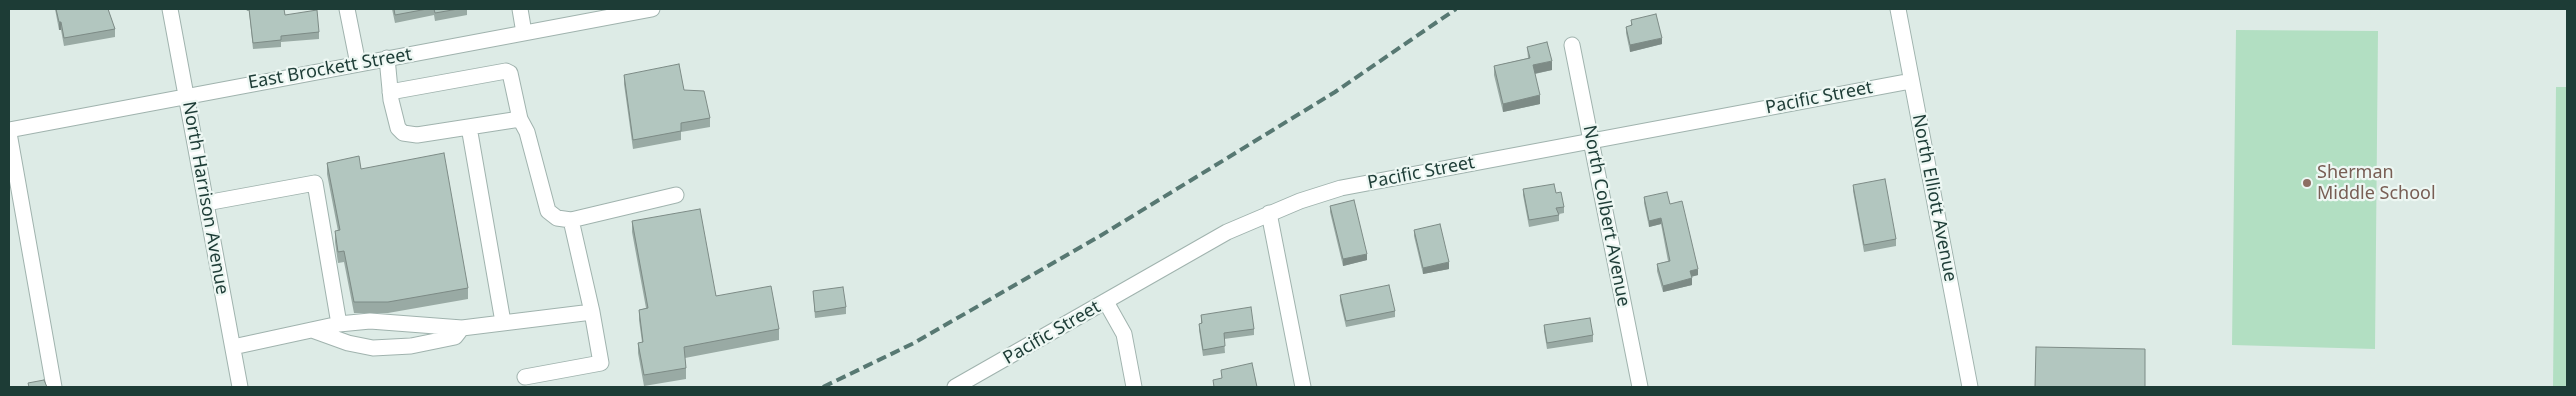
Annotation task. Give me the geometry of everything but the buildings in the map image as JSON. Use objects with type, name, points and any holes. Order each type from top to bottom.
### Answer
[{"type":"street","name":"North Harrison Avenue","points":[[170,9],[240,387]]},
{"type":"street","points":[[347,9],[358,64]]},
{"type":"street","points":[[520,9],[524,34]]},
{"type":"street","name":"East Brockett Street","points":[[9,132],[186,95],[652,9]]},
{"type":"street","name":"North Elliott Avenue","points":[[1898,9],[1970,387]]},
{"type":"street","name":"North Colbert Avenue","points":[[1572,44],[1640,387]]},
{"type":"street","points":[[387,58],[390,92],[398,128],[403,133],[417,135],[520,119]]},
{"type":"street","points":[[390,92],[506,71],[510,73],[520,119],[527,132],[548,211],[557,218],[571,220],[676,195]]},
{"type":"street","name":"Pacific Street","points":[[955,387],[971,384],[1106,302],[1227,232],[1269,213],[1341,188],[1911,81]]},
{"type":"street","points":[[469,127],[503,322]]},
{"type":"street","points":[[9,132],[54,387]]},
{"type":"street","points":[[206,203],[315,183],[339,324]]},
{"type":"street","points":[[1269,213],[1304,387]]},
{"type":"street","points":[[525,378],[601,363],[592,312],[571,220]]},
{"type":"street","points":[[1106,302],[1124,334],[1134,387]]},
{"type":"street","points":[[233,347],[339,324],[370,321],[462,328],[592,312]]},
{"type":"street","points":[[312,330],[348,343],[373,348],[411,346],[455,337],[462,328]]},
{"type":"green space","points":[[2236,30],[2378,31],[2375,349],[2232,345]]},
{"type":"green space","points":[[2556,87],[2567,87],[2567,387],[2553,387]]},
{"type":"railway","points":[[823,387],[914,343],[1100,236],[1335,92],[1456,9]]},
{"type":"place","name":"Sherman Middle School","points":[[2307,183]]}]
